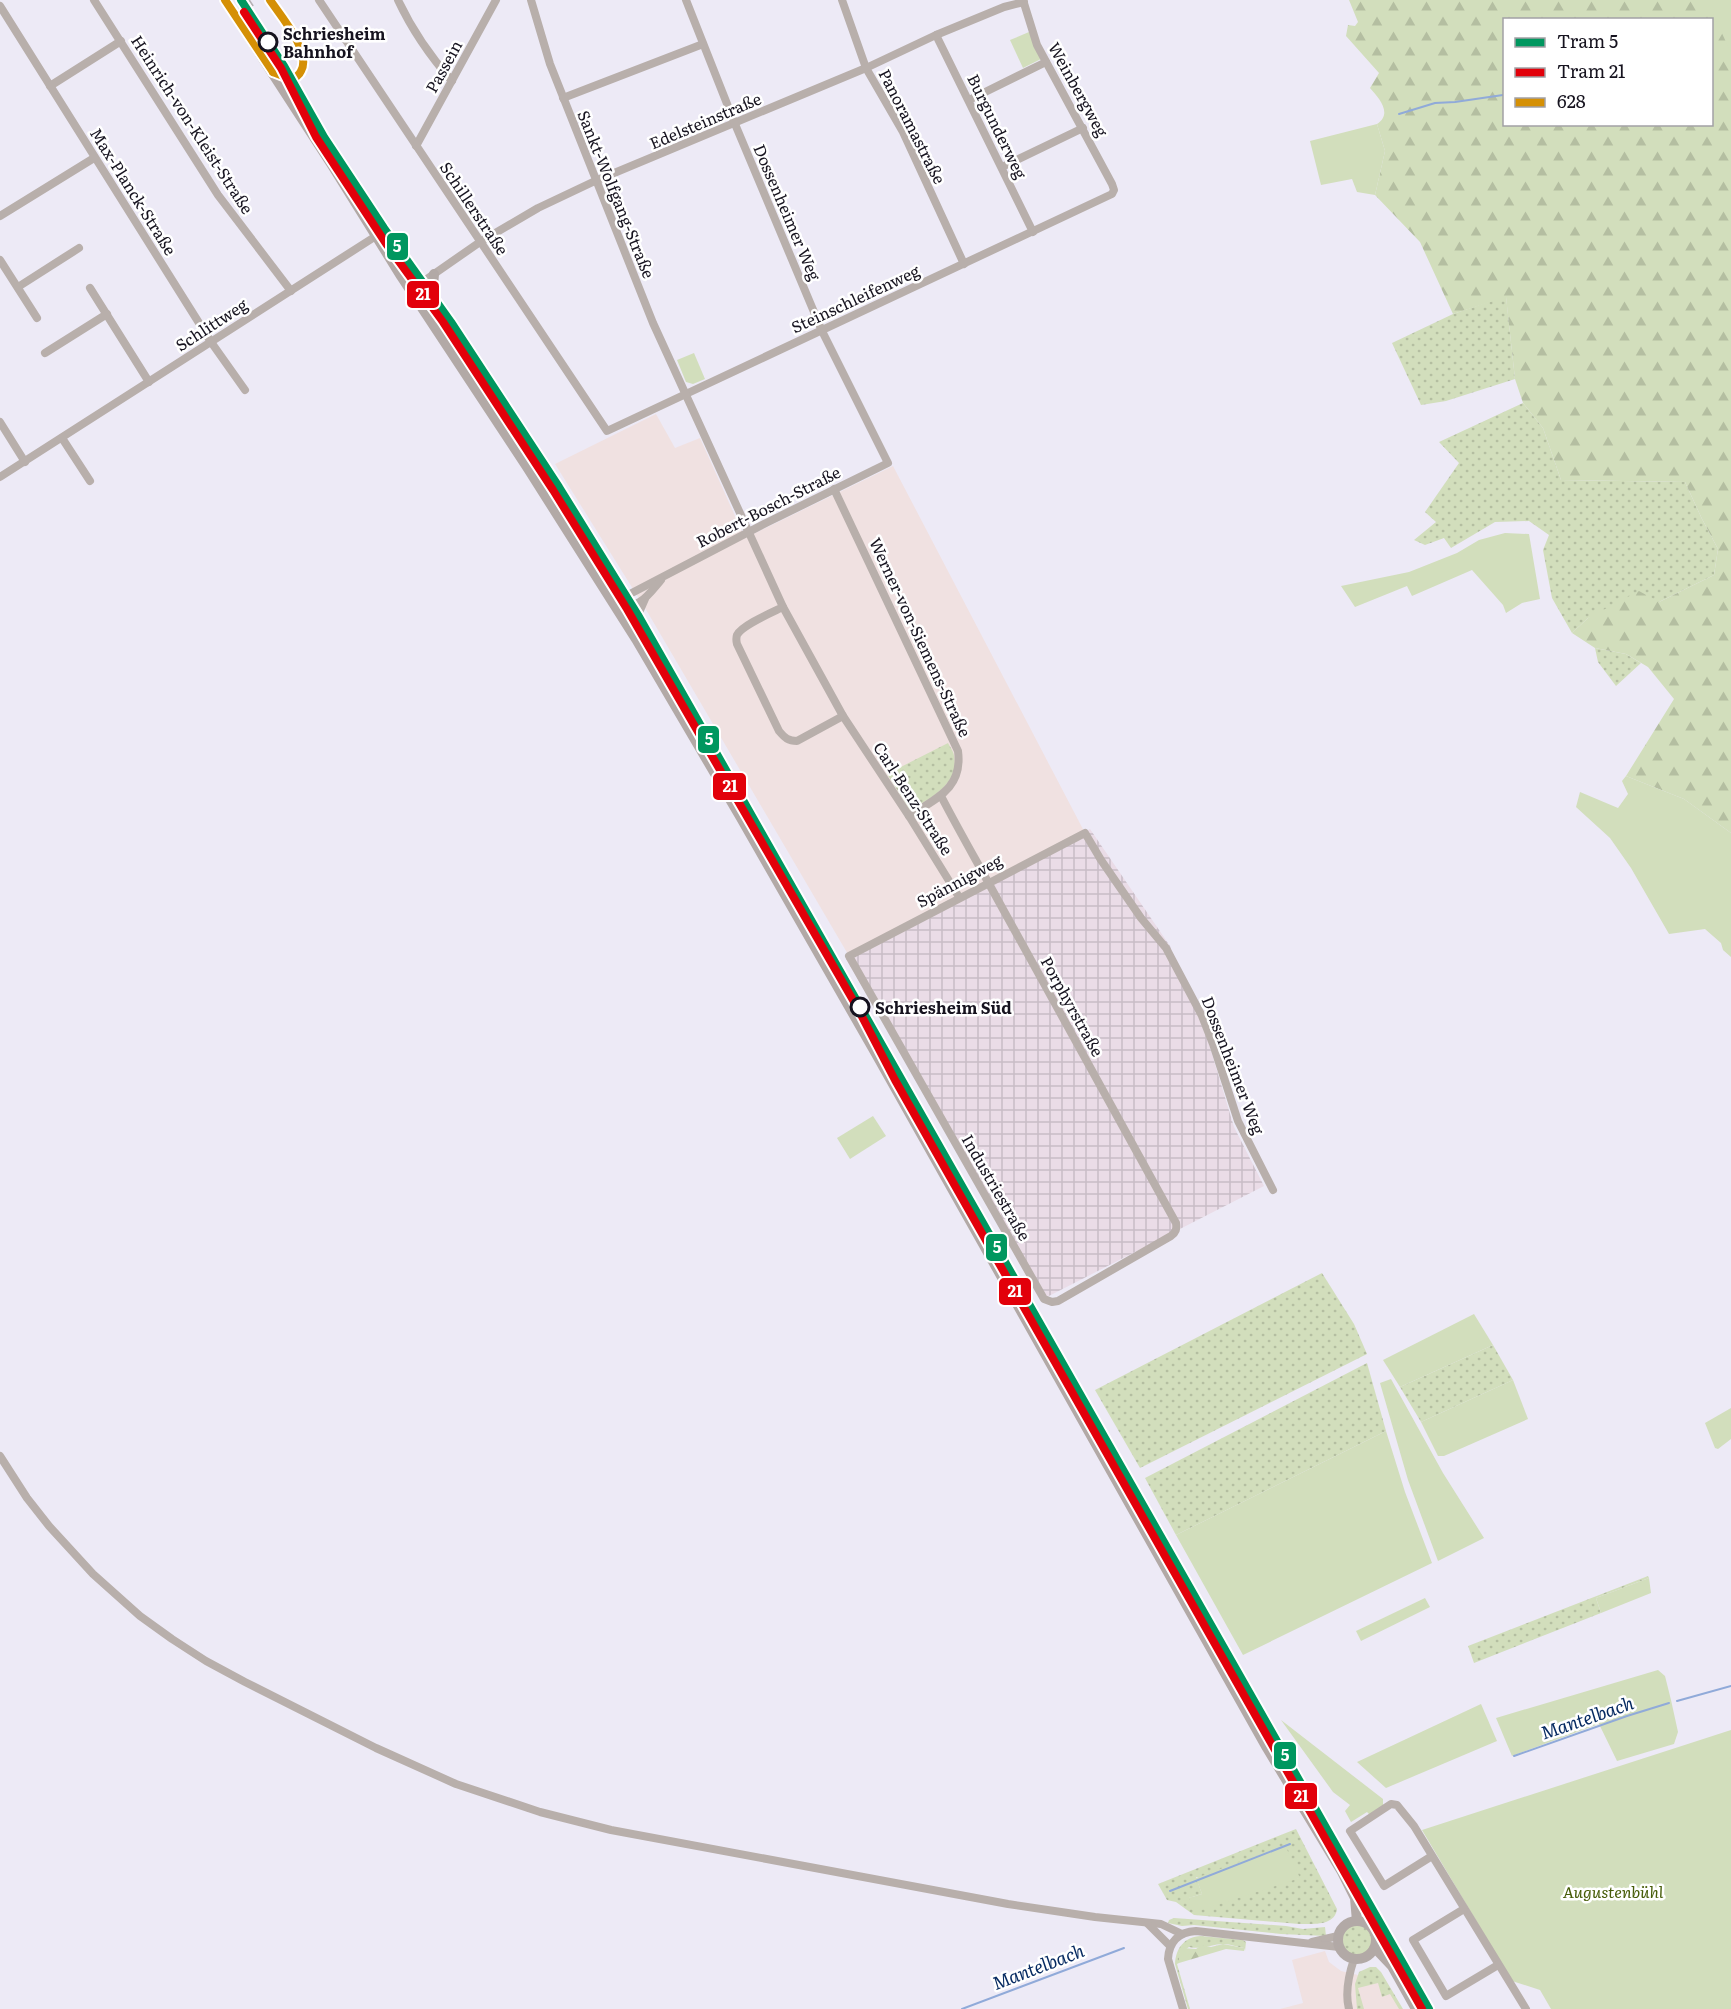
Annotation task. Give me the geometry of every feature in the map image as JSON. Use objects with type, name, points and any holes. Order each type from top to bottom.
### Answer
[{"type":"main road","points":[[225,0],[636,639],[875,1052],[1256,1729],[1342,1872],[1354,1898],[1357,1921]]},
{"type":"main road","points":[[434,274],[432,299],[434,326]]},
{"type":"main road","points":[[1357,1921],[1364,1922],[1374,1929],[1377,1942],[1375,1948],[1366,1957],[1354,1959],[1345,1955],[1339,1942],[1343,1927],[1357,1921]]},
{"type":"main road","points":[[1375,1948],[1392,1966],[1416,2009]]},
{"type":"street","name":"Heinrich-von-Kleist-Straße","points":[[94,0],[218,195],[291,291]]},
{"type":"street","name":"Schillerstraße","points":[[319,0],[607,431]]},
{"type":"street","points":[[398,0],[411,28],[437,65],[452,81]]},
{"type":"street","name":"Sankt-Wolfgang-Straße","points":[[531,0],[550,64],[595,181],[652,323],[685,395]]},
{"type":"street","name":"Dossenheimer Weg","points":[[686,0],[735,124],[822,331],[888,463]]},
{"type":"street","name":"Panoramastraße","points":[[842,0],[866,68],[903,132],[964,264]]},
{"type":"street","name":"Edelsteinstraße","points":[[411,290],[480,242],[538,208],[595,181],[866,68],[936,35],[1024,1]]},
{"type":"street","name":"Weinbergweg","points":[[1024,1],[1037,45],[1114,190]]},
{"type":"street","name":"Passein","points":[[416,146],[492,2]]},
{"type":"street","name":"Max-Planck-Straße","points":[[0,6],[211,342],[245,390]]},
{"type":"street","name":"Burgunderweg","points":[[936,35],[1033,231]]},
{"type":"street","points":[[50,86],[121,42]]},
{"type":"street","points":[[563,98],[703,44]]},
{"type":"street","points":[[969,100],[1046,62]]},
{"type":"street","points":[[1002,168],[1083,128]]},
{"type":"street","points":[[0,216],[94,158]]},
{"type":"street","name":"Steinschleifenweg","points":[[607,431],[1111,195],[1114,190]]},
{"type":"street","name":"Schlittweg","points":[[0,477],[376,236]]},
{"type":"street","points":[[18,287],[79,248]]},
{"type":"street","points":[[0,260],[37,318]]},
{"type":"street","points":[[90,288],[149,382]]},
{"type":"street","points":[[45,352],[107,314]]},
{"type":"street","name":"Carl-Benz-Straße","points":[[685,395],[783,606],[843,716],[959,897]]},
{"type":"street","points":[[0,422],[25,462]]},
{"type":"street","points":[[62,438],[90,480]]},
{"type":"street","name":"Robert-Bosch-Straße","points":[[614,604],[748,532],[888,463]]},
{"type":"street","name":"Werner-von-Siemens-Straße","points":[[834,489],[958,750],[960,762],[958,772],[948,789],[909,816]]},
{"type":"street","name":"Robert-Bosch-Straße","points":[[645,599],[663,577]]},
{"type":"street","points":[[614,604],[627,607],[645,599]]},
{"type":"street","points":[[636,639],[638,615],[645,599]]},
{"type":"street","points":[[783,606],[739,631],[736,637],[737,644],[779,731],[790,741],[797,741],[843,716]]},
{"type":"street","name":"Porphyrstraße","points":[[941,796],[1176,1223],[1176,1230]]},
{"type":"street","name":"Dossenheimer Weg","points":[[1085,833],[1142,918],[1166,948],[1205,1026],[1238,1121],[1273,1190]]},
{"type":"street","name":"Spännigweg","points":[[849,956],[1085,833]]},
{"type":"street","name":"Industriestraße","points":[[849,956],[1044,1299],[1052,1302],[1058,1301],[1167,1239],[1176,1230]]},
{"type":"street","points":[[0,1456],[49,1527],[93,1574],[140,1616],[172,1640],[245,1682],[376,1748],[456,1784],[540,1812],[611,1830],[1008,1904],[1161,1924],[1185,1933]]},
{"type":"street","points":[[1432,1856],[1384,1886],[1350,1831],[1394,1804],[1414,1826],[1526,2009]]},
{"type":"street","points":[[1464,1909],[1413,1940],[1418,1950],[1446,1996],[1497,1965]]},
{"type":"street","points":[[1148,1924],[1170,1946]]},
{"type":"street","points":[[1183,2009],[1168,1959],[1170,1946],[1185,1933],[1196,1930],[1309,1943],[1339,1942]]},
{"type":"street","points":[[1349,2009],[1347,2003],[1354,1959]]},
{"type":"shaded area","points":[[656,414],[675,448],[700,438],[745,538],[893,466],[1085,833],[849,956],[648,613],[555,464]]},
{"type":"shaded area","points":[[1090,829],[1170,946],[1208,1041],[1234,1127],[1264,1186],[1047,1297],[846,959]]},
{"type":"shaded area","points":[[1325,1951],[1329,1962],[1341,1971],[1358,1975],[1378,1970],[1401,2009],[1280,2009],[1303,2003],[1292,1960]]},
{"type":"green space","points":[[1349,0],[1731,0],[1731,833],[1684,799],[1626,776],[1674,699],[1648,667],[1626,654],[1595,648],[1572,633],[1588,618],[1639,591],[1659,602],[1714,575],[1718,549],[1685,482],[1561,480],[1543,428],[1523,403],[1515,379],[1506,297],[1453,314],[1420,242],[1375,195],[1385,151],[1377,124],[1382,120],[1384,111],[1370,88],[1379,73],[1346,36],[1348,25],[1355,26],[1358,22]]},
{"type":"green space","points":[[1706,0],[1731,0],[1731,53],[1709,5]]},
{"type":"green space","points":[[1029,32],[1041,59],[1023,68],[1010,40]]},
{"type":"green space","points":[[1377,124],[1385,151],[1375,195],[1357,192],[1352,179],[1321,185],[1310,141]]},
{"type":"green space","points":[[1506,296],[1515,379],[1446,401],[1421,405],[1392,343],[1453,314]]},
{"type":"green space","points":[[694,353],[705,379],[693,384],[686,382],[677,360]]},
{"type":"green space","points":[[1523,403],[1543,428],[1561,480],[1685,482],[1718,549],[1714,575],[1659,602],[1588,618],[1572,633],[1552,598],[1543,550],[1549,535],[1529,521],[1495,522],[1451,548],[1444,538],[1425,545],[1414,540],[1436,522],[1425,512],[1459,463],[1439,442]]},
{"type":"green space","points":[[1505,533],[1529,534],[1540,599],[1522,603],[1506,613],[1503,605],[1472,570],[1412,596],[1407,586],[1355,607],[1341,586],[1409,572],[1457,553],[1479,540]]},
{"type":"green space","points":[[1595,648],[1626,654],[1641,663],[1616,686],[1598,662]]},
{"type":"green space","points":[[948,743],[954,754],[955,766],[952,775],[934,795],[910,810],[887,774]]},
{"type":"green space","points":[[1626,776],[1684,799],[1731,833],[1731,957],[1723,950],[1721,943],[1705,929],[1669,934],[1631,868],[1610,838],[1576,807],[1580,792],[1618,808],[1628,794],[1622,781]]},
{"type":"green space","points":[[873,1116],[886,1136],[850,1159],[837,1138]]},
{"type":"green space","points":[[1322,1273],[1354,1324],[1367,1354],[1140,1468],[1095,1390]]},
{"type":"green space","points":[[1474,1314],[1493,1345],[1400,1387],[1383,1360]]},
{"type":"green space","points":[[1493,1345],[1513,1380],[1421,1422],[1400,1387]]},
{"type":"green space","points":[[1367,1363],[1386,1431],[1176,1535],[1145,1478]]},
{"type":"green space","points":[[1391,1379],[1443,1473],[1484,1538],[1438,1561],[1408,1480],[1380,1383]]},
{"type":"green space","points":[[1513,1380],[1528,1419],[1444,1456],[1438,1456],[1421,1422]]},
{"type":"green space","points":[[1731,1408],[1731,1439],[1718,1449],[1715,1448],[1705,1423]]},
{"type":"green space","points":[[1386,1431],[1405,1492],[1432,1563],[1243,1655],[1176,1535]]},
{"type":"green space","points":[[1648,1576],[1649,1578],[1596,1598],[1601,1613],[1474,1663],[1468,1646]]},
{"type":"green space","points":[[1649,1578],[1651,1593],[1601,1613],[1596,1598]]},
{"type":"green space","points":[[1425,1598],[1430,1607],[1361,1641],[1356,1631]]},
{"type":"green space","points":[[1658,1670],[1665,1676],[1678,1732],[1674,1744],[1617,1761],[1599,1724],[1512,1756],[1496,1718]]},
{"type":"green space","points":[[1481,1704],[1497,1741],[1386,1788],[1357,1762]]},
{"type":"green space","points":[[1281,1720],[1383,1799],[1383,1807],[1370,1815],[1367,1812],[1351,1822],[1345,1811],[1350,1805],[1333,1792]]},
{"type":"green space","name":"Augustenbühl","points":[[1731,1730],[1731,2009],[1551,2009],[1540,1990],[1512,1981],[1422,1830]]},
{"type":"green space","points":[[1296,1829],[1337,1909],[1332,1919],[1311,1924],[1194,1915],[1176,1902],[1167,1900],[1158,1884]],"holes":[[[1196,1877],[1299,1878],[1189,1898],[1202,1894]]]},
{"type":"green space","points":[[1285,1845],[1300,1878],[1195,1912],[1189,1898],[1202,1894],[1196,1878]]},
{"type":"green space","points":[[1174,1918],[1303,1929],[1325,1927],[1326,1936],[1194,1925],[1182,1926],[1168,1923]]},
{"type":"green space","points":[[1358,1922],[1370,1927],[1375,1939],[1370,1951],[1358,1956],[1346,1951],[1341,1939],[1346,1927]]},
{"type":"green space","points":[[1201,1936],[1243,1940],[1246,1942],[1245,1951],[1244,1948],[1224,1944],[1189,1947],[1179,1954],[1177,1964],[1190,2009],[1188,2009],[1175,1964],[1176,1958],[1182,1944]]},
{"type":"green space","points":[[1223,1944],[1244,1948],[1244,1951],[1226,1949],[1179,1963],[1179,1954],[1183,1948],[1196,1949],[1202,1945],[1211,1947]]},
{"type":"green space","points":[[1376,1967],[1381,1972],[1403,2009],[1399,2009],[1390,1994],[1382,1997],[1378,1983],[1358,1988],[1364,2009],[1357,2009],[1355,1984],[1359,1972]]},
{"type":"waterway","points":[[1399,114],[1435,103],[1503,95]]},
{"type":"waterway","name":"Mantelbach","points":[[1677,1701],[1731,1686]]},
{"type":"waterway","name":"Mantelbach","points":[[1514,1756],[1669,1703]]},
{"type":"waterway","name":"Mantelbach","points":[[1170,1891],[1290,1844]]},
{"type":"waterway","name":"Mantelbach","points":[[962,2009],[1124,1948]]},
{"type":"railway","points":[[249,0],[253,6]]},
{"type":"tram line","name":"5","points":[[241,0],[284,66],[324,137],[384,228],[451,322],[559,487],[638,615],[1429,2009]]},
{"type":"tram line","name":"21","points":[[244,12],[281,68],[316,137],[387,245],[443,322],[553,490],[627,609],[857,1007],[895,1080],[1422,2009]]},
{"type":"transit line","name":"628","points":[[225,0],[273,72]]},
{"type":"transit line","name":"628","points":[[270,0],[299,44],[303,63],[301,72],[295,78],[288,78],[273,72]]},
{"type":"place","name":"Schriesheim Bahnhof","points":[[268,42]]},
{"type":"place","name":"Schriesheim Süd","points":[[860,1007]]}]
